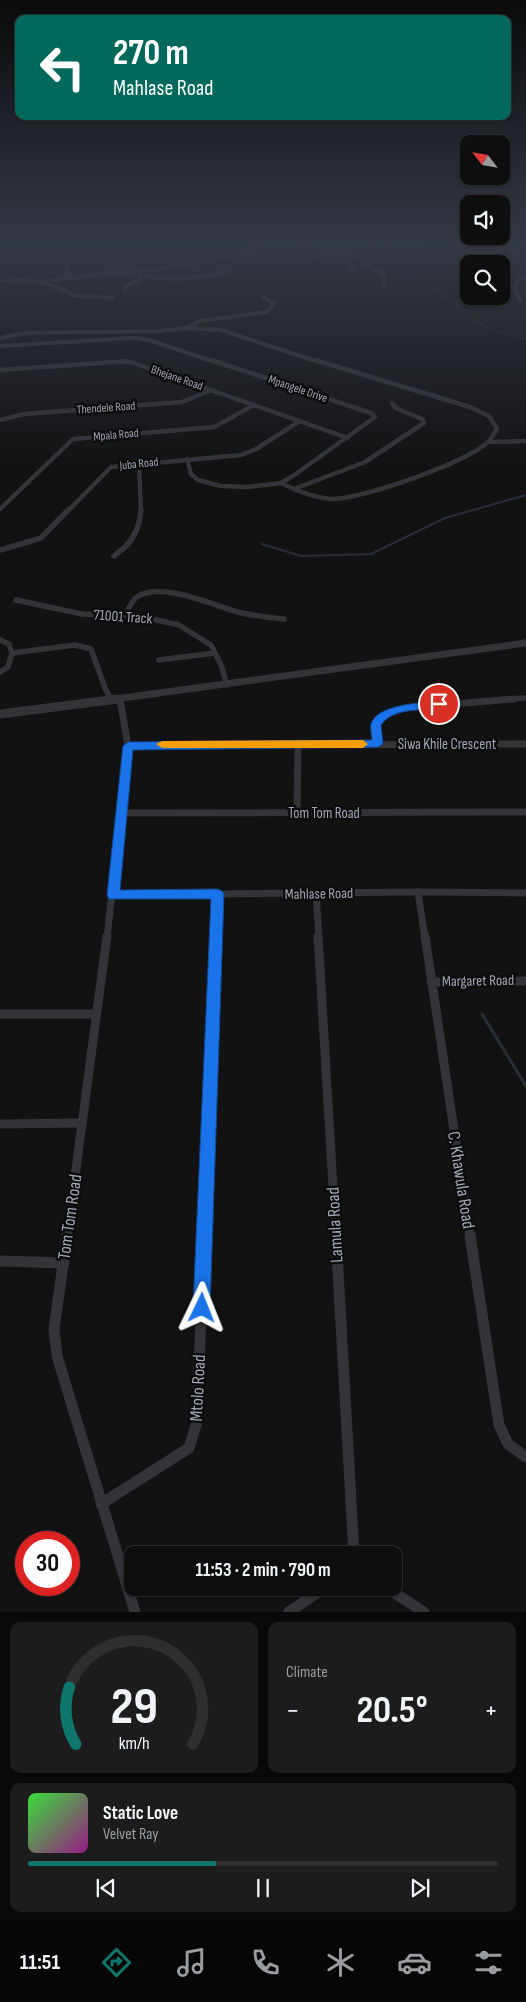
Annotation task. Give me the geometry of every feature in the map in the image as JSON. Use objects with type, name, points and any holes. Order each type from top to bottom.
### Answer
[{"type":"street","points":[[188,328],[199,321],[228,317]]},
{"type":"street","points":[[0,338],[28,333],[158,331],[188,328],[216,329],[354,373],[419,390],[478,410],[489,416],[498,429],[490,442]]},
{"type":"street","name":"Mpangele Drive","points":[[0,346],[133,338],[157,341],[374,415],[374,419],[281,483],[233,487],[207,483],[190,474],[188,459]]},
{"type":"street","name":"Bhejane Road","points":[[0,370],[124,361],[348,438]]},
{"type":"street","name":"Thendele Road","points":[[0,420],[24,414],[182,402],[211,390]]},
{"type":"street","points":[[294,489],[365,462],[422,425],[424,422],[422,419],[396,408],[392,402]]},
{"type":"street","name":"Mpala Road","points":[[0,509],[73,439],[214,427],[254,405]]},
{"type":"street","name":"Juba Road","points":[[0,550],[40,538],[107,470],[117,465],[241,455],[250,452],[300,421]]},
{"type":"street","points":[[281,483],[322,499],[343,498],[422,476],[490,442],[526,441]]},
{"type":"street","points":[[114,556],[131,542],[136,530],[142,494],[139,463]]},
{"type":"street","points":[[125,616],[136,598],[153,592],[186,597],[241,612],[284,619]]},
{"type":"street","name":"71001 Track","points":[[16,600],[82,614],[148,617],[179,625],[212,645],[227,685]]},
{"type":"street","points":[[0,640],[9,644],[12,653],[8,667],[0,672]]},
{"type":"street","points":[[0,714],[227,685],[526,643]]},
{"type":"street","name":"Tom Tom Road","points":[[12,653],[75,645],[91,649],[95,656],[105,692],[116,699],[128,746],[113,895],[54,1330],[54,1343],[135,1612]]},
{"type":"street","points":[[159,660],[215,653]]},
{"type":"street","points":[[378,744],[376,725],[382,717],[405,708],[526,698]]},
{"type":"street","name":"Siwa Khile Crescent","points":[[128,746],[526,744]]},
{"type":"street","points":[[298,745],[298,813]]},
{"type":"street","name":"Tom Tom Road","points":[[122,813],[526,812]]},
{"type":"street","name":"Mahlase Road","points":[[113,895],[418,892],[526,893]]},
{"type":"street","name":"C. Khawula Road","points":[[418,892],[499,1425],[508,1444],[526,1457]]},
{"type":"street","name":"Mtolo Road","points":[[101,1504],[189,1448],[197,1422],[217,894]]},
{"type":"street","name":"Lamula Road","points":[[316,894],[353,1546]]},
{"type":"street","name":"Margaret Road","points":[[431,982],[526,981]]},
{"type":"street","points":[[0,1014],[96,1014]]},
{"type":"street","points":[[0,1124],[82,1123]]},
{"type":"street","points":[[0,1261],[64,1263]]},
{"type":"street","points":[[289,1612],[312,1596]]},
{"type":"street","points":[[399,1596],[424,1612]]},
{"type":"waterway","points":[[469,317],[489,329],[526,339]]},
{"type":"waterway","points":[[262,544],[301,556],[371,554],[445,518],[526,495]]},
{"type":"waterway","points":[[482,1014],[526,1086]]},
{"type":"slow traffic","points":[[162,744],[363,744]]},
{"type":"route","points":[[202,1308],[217,894],[113,895],[128,746],[158,744],[378,744],[376,725],[382,717],[405,708],[439,704]]}]
